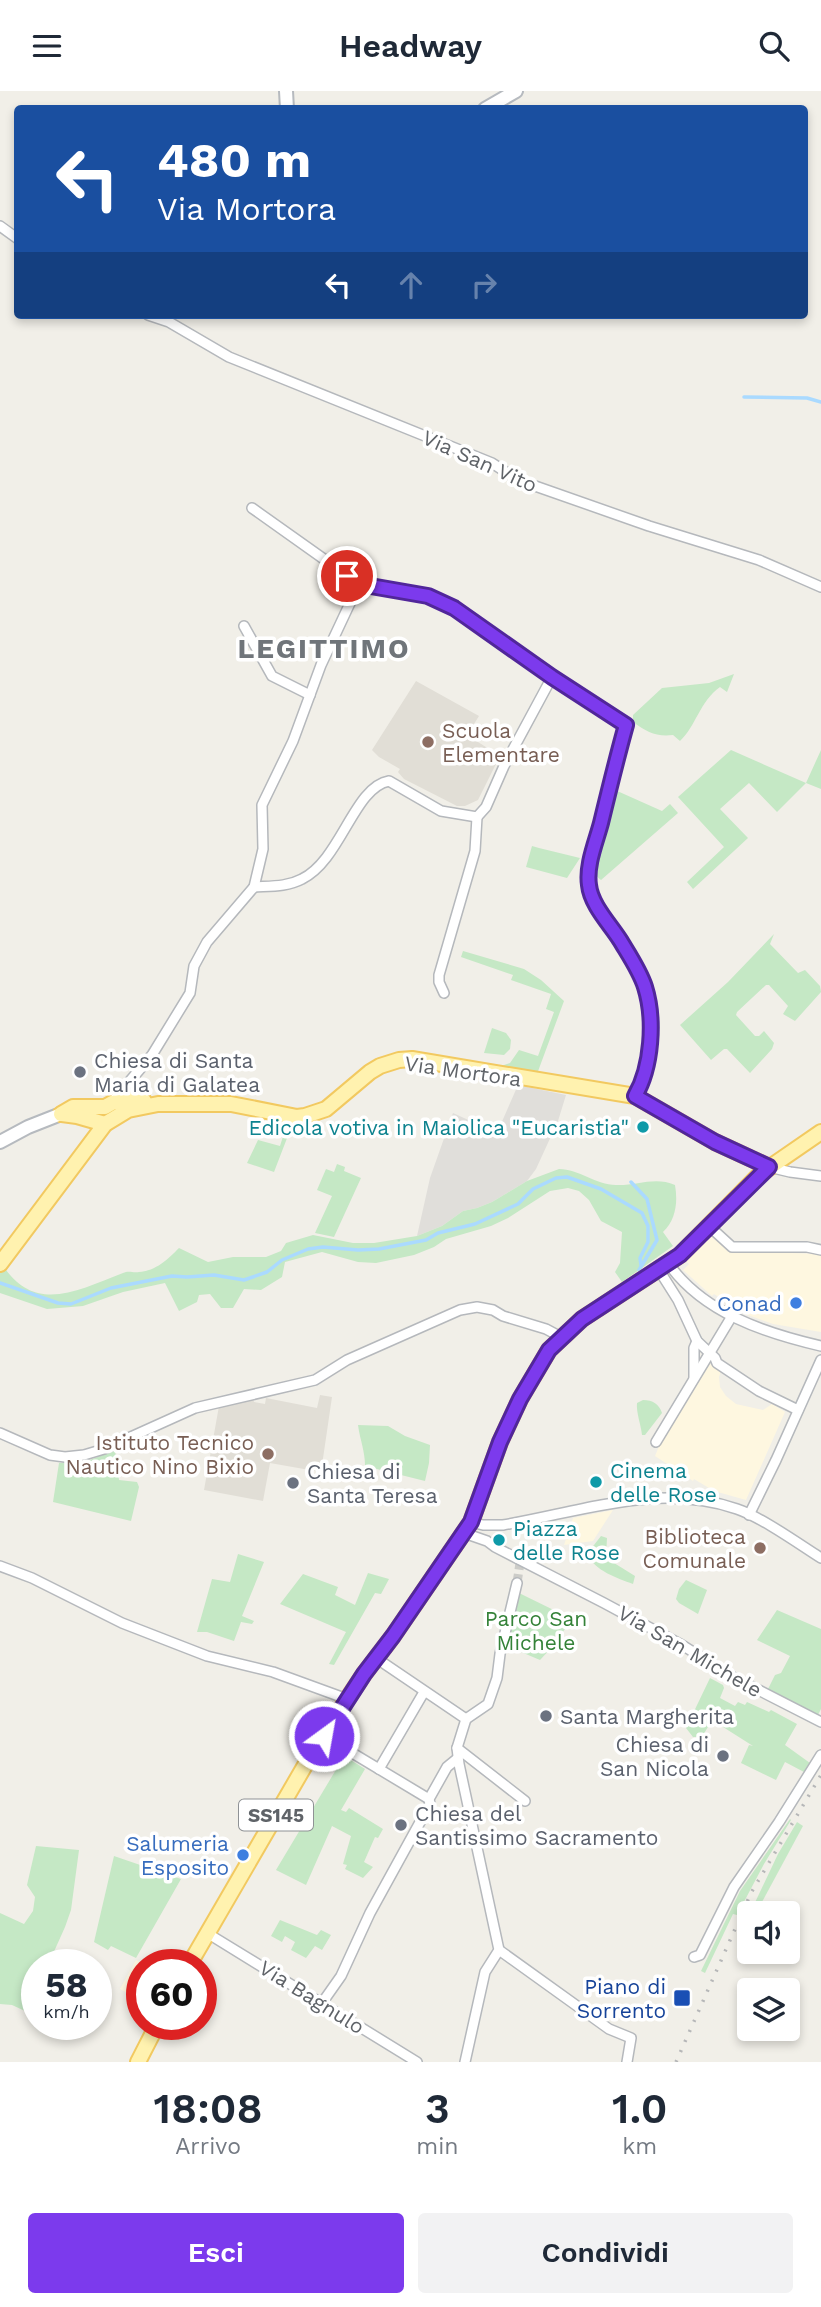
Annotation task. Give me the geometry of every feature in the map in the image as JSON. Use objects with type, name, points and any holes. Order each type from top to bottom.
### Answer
[{"type":"main road","points":[[492,105],[516,91]]},
{"type":"main road","name":"Via Mortora","points":[[158,1104],[231,1104],[297,1117],[305,1116],[326,1109],[380,1066],[412,1059],[635,1096],[715,1142],[769,1167]]},
{"type":"main road","points":[[108,1112],[158,1104]]},
{"type":"main road","points":[[0,1142],[73,1107],[108,1112],[158,1104]]},
{"type":"main road","points":[[4,1259],[91,1144],[108,1112]]},
{"type":"main road","name":"SS145","points":[[198,1949],[265,1832],[347,1699],[467,1528],[500,1442],[520,1399],[549,1350],[582,1319],[664,1266],[769,1167],[819,1138]]},
{"type":"main road","points":[[138,2062],[149,2040]]},
{"type":"street","name":"Via San Vito","points":[[160,319],[229,357],[492,463],[518,480],[649,526],[759,560],[821,587]]},
{"type":"street","points":[[253,508],[359,584],[428,596],[468,617],[552,677],[626,725],[611,775],[588,882],[593,899],[621,941],[645,986],[650,1013],[647,1060],[640,1088],[635,1096]]},
{"type":"street","points":[[108,1112],[152,1055],[190,993],[194,966],[207,942],[254,887],[263,849],[262,805],[293,741],[321,665],[359,584]]},
{"type":"street","points":[[244,626],[272,676],[310,695]]},
{"type":"street","points":[[444,993],[439,975],[475,851],[477,817],[486,807],[504,766],[552,677]]},
{"type":"street","points":[[254,887],[288,885],[318,870],[339,842],[369,792],[385,781],[390,781],[441,811],[477,817]]},
{"type":"street","points":[[108,1112],[132,1093],[138,1073]]},
{"type":"street","points":[[769,1167],[821,1176]]},
{"type":"street","points":[[709,1226],[732,1247],[807,1247],[821,1250]]},
{"type":"street","points":[[664,1266],[685,1295],[697,1341],[716,1363],[759,1391],[798,1410]]},
{"type":"street","points":[[664,1266],[685,1295],[748,1326],[821,1346]]},
{"type":"street","points":[[0,1433],[50,1455],[84,1455],[104,1449],[195,1408],[315,1380],[360,1353],[460,1310],[477,1307],[494,1310],[503,1316],[546,1329],[561,1337]]},
{"type":"street","points":[[656,1442],[732,1316]]},
{"type":"street","points":[[694,1377],[694,1348],[697,1341]]},
{"type":"street","points":[[749,1515],[821,1360]]},
{"type":"street","points":[[467,1528],[494,1526],[640,1497],[698,1499],[740,1510],[821,1558]]},
{"type":"street","points":[[467,1528],[487,1541],[489,1530],[494,1526]]},
{"type":"street","name":"Via San Michele","points":[[487,1541],[682,1645],[733,1677],[821,1722]]},
{"type":"street","points":[[0,1566],[32,1578],[122,1623],[212,1657],[273,1672],[347,1699]]},
{"type":"street","points":[[517,1583],[497,1678],[488,1704],[466,1719],[458,1753],[499,1950],[609,2029],[631,2038],[627,2062]]},
{"type":"street","points":[[376,1658],[466,1719]]},
{"type":"street","points":[[379,1769],[424,1692]]},
{"type":"street","points":[[324,1736],[429,1799]]},
{"type":"street","points":[[322,2003],[341,1976],[370,1913],[430,1804],[429,1799],[458,1753]]},
{"type":"street","points":[[458,1753],[525,1801]]},
{"type":"street","points":[[694,1957],[700,1955],[734,1887],[787,1811],[821,1755]]},
{"type":"street","name":"Via Bagnulo","points":[[207,1933],[417,2062]]},
{"type":"street","points":[[465,2062],[485,1972],[499,1950]]},
{"type":"shaded area","name":"Scuola Elementare","points":[[416,681],[479,716],[467,735],[500,756],[478,800],[465,806],[457,806],[404,779],[398,772],[400,769],[372,750]]},
{"type":"shaded area","points":[[518,1085],[566,1095],[558,1121],[536,1169],[527,1181],[492,1202],[463,1211],[442,1226],[417,1236],[430,1178],[453,1113],[497,1133]]},
{"type":"shaded area","points":[[711,1231],[731,1251],[821,1254],[821,1332],[773,1324],[748,1315],[714,1294],[712,1296],[683,1270],[689,1264],[684,1259]]},
{"type":"shaded area","points":[[710,1364],[721,1371],[720,1387],[736,1404],[763,1410],[772,1404],[785,1412],[746,1500],[714,1491],[694,1479],[693,1481],[655,1456],[662,1439]]},
{"type":"shaded area","name":"Istituto Tecnico Nautico Nino Bixio","points":[[320,1395],[332,1397],[321,1472],[270,1463],[263,1501],[204,1490],[219,1406],[253,1398],[254,1402],[265,1404],[266,1398],[317,1408]]},
{"type":"shaded area","points":[[613,1510],[593,1541],[564,1545],[573,1518]]},
{"type":"shaded area","points":[[126,1978],[126,1992],[120,1989]]},
{"type":"green space","points":[[734,674],[727,692],[720,687],[713,693],[680,741],[673,735],[652,733],[633,722],[633,715],[662,688],[709,683]]},
{"type":"green space","points":[[731,750],[806,783],[777,812],[749,783],[720,809],[748,838],[693,889],[687,882],[724,847],[678,797]]},
{"type":"green space","points":[[821,750],[821,789],[806,783]]},
{"type":"green space","points":[[614,784],[615,790],[662,811],[670,804],[678,813],[601,880],[596,876],[598,851]]},
{"type":"green space","points":[[532,846],[580,858],[567,878],[526,867]]},
{"type":"green space","points":[[774,934],[770,944],[798,973],[805,970],[820,986],[821,992],[795,1021],[783,1014],[788,1006],[769,985],[737,1012],[736,1015],[755,1036],[764,1031],[774,1043],[772,1049],[750,1073],[727,1049],[711,1060],[680,1025],[728,982]]},
{"type":"green space","points":[[463,951],[524,969],[564,1001],[537,1074],[498,1067],[510,1063],[519,1050],[538,1056],[554,1012],[546,1009],[551,994],[511,980],[513,975],[461,957]]},
{"type":"green space","points":[[492,1028],[506,1033],[511,1040],[510,1049],[504,1055],[484,1053]]},
{"type":"green space","points":[[285,1130],[289,1133],[274,1172],[247,1163],[258,1140],[280,1146]]},
{"type":"green space","points":[[337,1164],[345,1167],[344,1171],[361,1178],[334,1237],[315,1233],[332,1196],[317,1190],[326,1169],[334,1172]]},
{"type":"green space","points":[[559,1169],[574,1171],[609,1184],[660,1181],[675,1185],[675,1210],[671,1222],[663,1232],[673,1246],[622,1282],[615,1272],[620,1263],[622,1232],[601,1221],[589,1200],[579,1191],[568,1188],[550,1191],[491,1226],[446,1239],[414,1255],[376,1263],[358,1262],[322,1252],[285,1262],[282,1277],[261,1290],[244,1289],[233,1308],[221,1308],[210,1294],[199,1295],[197,1302],[179,1311],[165,1283],[123,1292],[83,1306],[47,1309],[0,1293],[0,1261],[13,1278],[27,1289],[41,1294],[56,1294],[72,1292],[125,1272],[151,1269],[179,1248],[208,1262],[233,1257],[266,1257],[281,1251],[286,1243],[313,1235],[353,1243],[374,1243],[417,1236],[442,1226],[463,1211],[492,1202],[527,1181]]},
{"type":"green space","points":[[643,1400],[655,1403],[662,1413],[645,1435],[642,1435],[637,1407],[637,1403]]},
{"type":"green space","points":[[358,1425],[388,1426],[405,1436],[430,1445],[425,1481],[365,1466]]},
{"type":"green space","points":[[115,1450],[119,1480],[137,1482],[139,1487],[131,1521],[53,1502],[59,1463],[85,1462]]},
{"type":"green space","points":[[601,1536],[607,1538],[606,1558],[635,1576],[633,1584],[607,1573],[595,1565],[587,1554]]},
{"type":"green space","points":[[238,1554],[264,1562],[242,1616],[254,1621],[252,1624],[241,1622],[234,1641],[207,1632],[197,1632],[212,1579],[230,1582]]},
{"type":"green space","points":[[368,1573],[389,1579],[381,1594],[375,1593],[334,1665],[329,1664],[346,1632],[280,1604],[303,1574],[338,1587],[335,1595],[355,1605]]},
{"type":"green space","points":[[686,1580],[707,1590],[698,1614],[676,1599]]},
{"type":"green space","name":"Parco San Michele","points":[[519,1593],[572,1619],[540,1660],[507,1646]]},
{"type":"green space","points":[[777,1610],[821,1629],[821,1709],[817,1717],[766,1693],[775,1675],[781,1673],[790,1656],[757,1640]]},
{"type":"green space","points":[[710,1678],[723,1685],[720,1698],[735,1706],[738,1702],[745,1705],[747,1702],[769,1712],[771,1710],[797,1724],[785,1745],[810,1763],[804,1772],[785,1762],[776,1780],[741,1763],[749,1745],[753,1746],[712,1720],[702,1737],[693,1737],[686,1728]]},
{"type":"green space","points":[[346,1757],[365,1769],[341,1810],[346,1812],[349,1808],[383,1829],[378,1838],[375,1837],[364,1862],[373,1867],[363,1878],[345,1869],[347,1865],[343,1864],[351,1836],[332,1826],[306,1885],[276,1870]]},
{"type":"green space","points":[[790,1819],[744,1901],[737,1901],[737,1915],[733,1914],[705,1973],[701,1971],[740,1891]]},
{"type":"green space","points":[[797,1822],[803,1826],[762,1901],[756,1901]]},
{"type":"green space","points":[[36,1846],[79,1850],[71,1910],[55,1949],[21,1949],[21,2009],[0,2004],[0,1913],[24,1924],[33,1911],[35,1897],[27,1885]]},
{"type":"green space","points":[[114,1856],[181,1879],[141,1949],[126,1949],[126,1953],[111,1946],[106,1949],[94,1942]]},
{"type":"green space","points":[[280,1920],[317,1935],[321,1930],[331,1935],[322,1950],[315,1946],[306,1958],[291,1950],[295,1942],[285,1936],[282,1942],[271,1936]]},
{"type":"waterway","points":[[744,397],[807,398],[821,402]]},
{"type":"waterway","points":[[0,1283],[58,1303],[71,1304],[111,1288],[172,1276],[214,1275],[244,1280],[267,1272],[282,1260],[308,1249],[379,1249],[426,1240],[438,1233],[475,1224],[518,1204],[533,1189],[556,1178],[567,1177],[601,1189],[642,1213],[648,1226],[648,1242],[640,1258],[641,1265]]},
{"type":"waterway","points":[[631,1182],[647,1199],[657,1240],[639,1270]]},
{"type":"tunnel","points":[[517,1583],[520,1563]]},
{"type":"railway","points":[[676,2062],[751,1893],[821,1775]]},
{"type":"place","name":"Scuola Elementare","points":[[428,742]]},
{"type":"place","name":"Chiesa di Santa Maria di Galatea","points":[[80,1072]]},
{"type":"place","name":"Edicola votiva in Maiolica \"Eucaristia\"","points":[[643,1127]]},
{"type":"place","name":"Conad","points":[[796,1303]]},
{"type":"place","name":"Istituto Tecnico Nautico Nino Bixio","points":[[268,1454]]},
{"type":"place","name":"Cinema delle Rose","points":[[596,1482]]},
{"type":"place","name":"Chiesa di Santa Teresa","points":[[293,1483]]},
{"type":"place","name":"Piazza delle Rose","points":[[499,1540]]},
{"type":"place","name":"Biblioteca Comunale","points":[[760,1548]]},
{"type":"place","name":"Santa Margherita","points":[[546,1716]]},
{"type":"place","name":"Chiesa di San Nicola","points":[[723,1756]]},
{"type":"place","name":"Chiesa del Santissimo Sacramento","points":[[401,1825]]},
{"type":"place","name":"Salumeria Esposito","points":[[243,1855]]},
{"type":"place","name":"Piano di Sorrento","points":[[682,1998]]},
{"type":"district","name":"LEGITTIMO","points":[[324,648]]},
{"type":"route","points":[[324,1736],[364,1674],[471,1522],[500,1442],[520,1399],[549,1350],[582,1319],[680,1255],[769,1167],[715,1142],[635,1096],[640,1088],[647,1060],[650,1013],[645,986],[621,941],[593,899],[588,882],[611,775],[626,725],[454,608],[428,596],[359,584],[347,576]]}]
